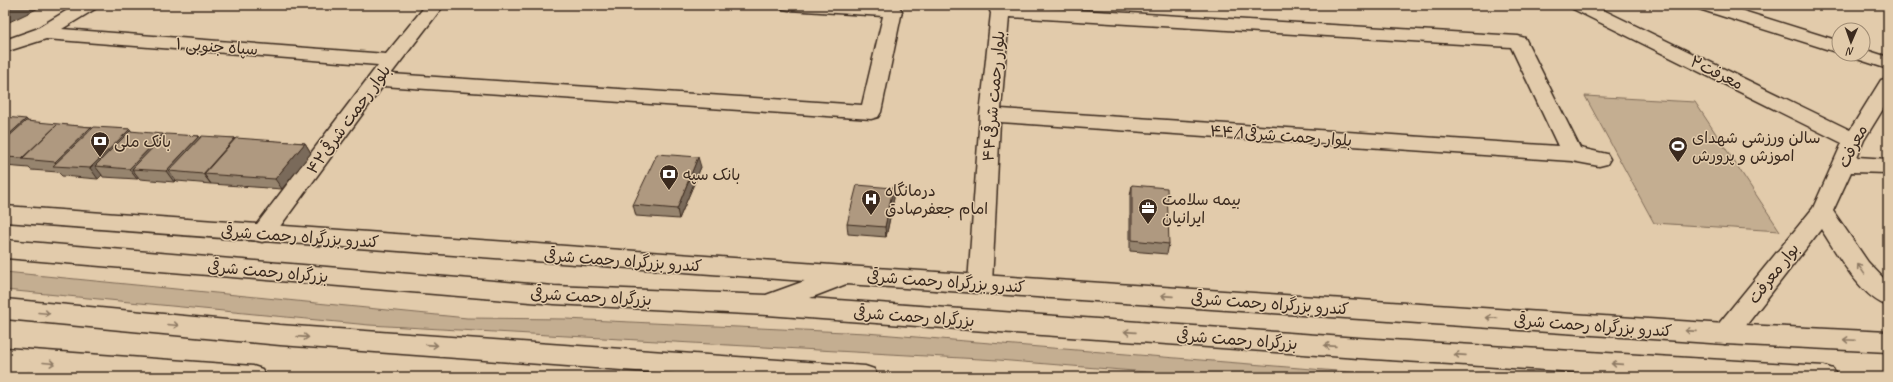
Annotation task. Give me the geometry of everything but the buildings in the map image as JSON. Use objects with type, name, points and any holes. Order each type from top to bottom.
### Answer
[{"type":"main road","points":[[5,60],[42,33],[89,5]]},
{"type":"main road","name":"بلوار رحمت شرقی۴۲","points":[[262,234],[391,60],[435,5]]},
{"type":"main road","points":[[378,79],[871,112],[893,11],[789,5]]},
{"type":"main road","name":"معرفت۲","points":[[1579,5],[1854,140]]},
{"type":"main road","points":[[1705,5],[1831,44]]},
{"type":"main road","points":[[1000,8],[1518,42],[1572,154]]},
{"type":"main road","name":"۴۴بلوار رحمت شرقی","points":[[980,283],[990,115],[1000,8]]},
{"type":"main road","points":[[5,46],[42,33]]},
{"type":"main road","name":"۱ سپاه جنوبی","points":[[42,33],[391,60]]},
{"type":"main road","points":[[1871,57],[1888,63]]},
{"type":"main road","name":"معرفت","points":[[1822,212],[1842,164],[1854,140],[1888,84]]},
{"type":"main road","name":"بلوار رحمت شرقی۴۴/۱","points":[[990,115],[1572,154],[1598,159]]},
{"type":"main road","points":[[1842,164],[1888,166]]},
{"type":"main road","points":[[1822,212],[1864,274],[1874,286],[1888,297]]},
{"type":"main road","name":"بوار معرفت","points":[[1725,334],[1822,212]]},
{"type":"main road","name":"کندرو بزرگراه رحمت شرقی","points":[[5,214],[262,234],[846,275],[1725,334],[1888,342]]},
{"type":"main road","name":"بزرگراه رحمت شرقی","points":[[5,249],[554,295],[767,305],[1358,348],[1824,377]]},
{"type":"main road","points":[[767,305],[846,275]]},
{"type":"main road","points":[[5,309],[280,335],[788,375],[865,377]]},
{"type":"main road","points":[[11,365],[253,377]]},
{"type":"shaded area","name":"سالن ورزشی شهدای اموزش و پرورش","points":[[1585,96],[1695,102],[1780,231],[1654,223]]},
{"type":"shaded area","points":[[5,272],[467,318],[566,319],[866,333],[1411,377],[1208,377],[998,360],[369,325],[5,290]]},
{"type":"place","name":"بانک ملی","points":[[100,158]]},
{"type":"place","name":"سالن ورزشی شهدای اموزش و پرورش","points":[[1678,163]]},
{"type":"place","name":"بانک سپه","points":[[669,191]]},
{"type":"place","name":"درمانگاه امام جعفرصادق","points":[[871,216]]},
{"type":"place","name":"بیمه سلامت ایرانیان","points":[[1148,225]]}]
